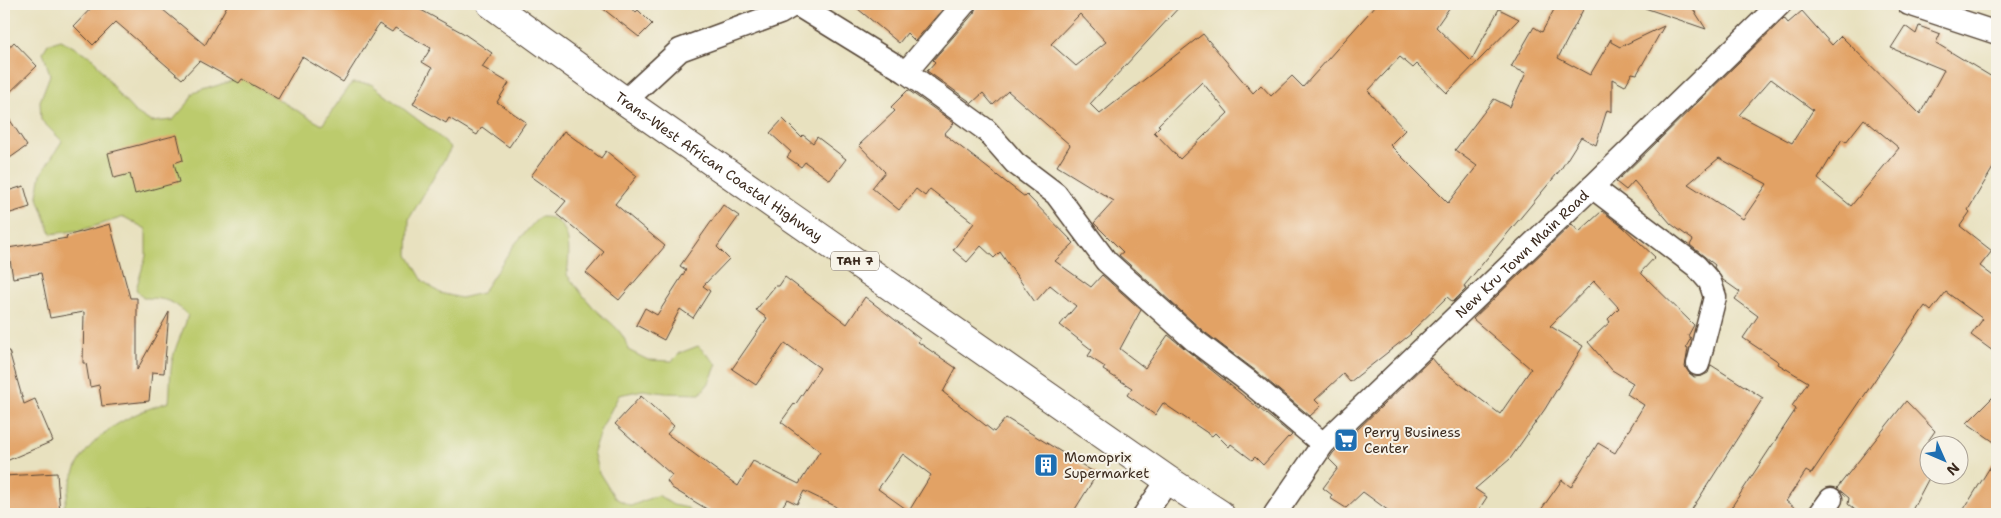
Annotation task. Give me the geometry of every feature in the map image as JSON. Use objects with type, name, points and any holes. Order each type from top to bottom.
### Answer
[{"type":"highway","name":"Trans-West African Coastal Highway","points":[[491,4],[625,101],[1168,480],[1220,514]]},
{"type":"street","points":[[625,101],[680,50],[780,13],[796,4],[906,72],[986,130],[1015,163],[1056,194],[1106,260],[1194,340],[1248,381],[1323,444]]},
{"type":"street","points":[[906,72],[964,4]]},
{"type":"street","name":"New Kru Town Main Road","points":[[1275,514],[1323,444],[1780,4]]},
{"type":"street","points":[[1908,4],[1997,33]]},
{"type":"street","points":[[1592,187],[1696,266],[1710,282],[1715,297],[1698,364]]},
{"type":"street","points":[[1145,514],[1168,480]]},
{"type":"green space","points":[[61,40],[93,58],[119,95],[134,111],[151,122],[173,120],[188,103],[193,93],[241,78],[322,125],[352,83],[371,84],[435,133],[451,148],[409,219],[408,255],[423,281],[440,293],[461,298],[482,293],[514,245],[539,217],[555,220],[565,230],[567,237],[569,253],[567,275],[593,307],[619,331],[628,350],[648,360],[672,361],[680,353],[698,346],[717,364],[709,383],[700,394],[643,390],[619,395],[600,431],[593,451],[598,471],[615,498],[631,506],[658,495],[673,505],[688,508],[691,514],[62,514],[74,473],[90,447],[101,436],[126,419],[169,402],[172,360],[188,316],[178,306],[168,301],[143,298],[136,289],[146,256],[146,229],[124,217],[82,230],[51,234],[37,195],[41,174],[62,141],[41,120],[40,101],[50,75],[43,52],[48,44]]},
{"type":"building","points":[[95,4],[156,4],[205,45],[228,4],[410,4],[463,33],[492,53],[482,67],[509,83],[497,102],[526,122],[509,147],[482,127],[477,135],[449,118],[446,123],[413,104],[432,68],[422,62],[431,48],[395,28],[392,32],[379,24],[343,82],[302,57],[278,99],[242,79],[239,83],[199,61],[182,79],[116,22],[93,45],[74,26]]},
{"type":"building","points":[[597,4],[626,4],[636,12],[638,10],[652,24],[639,37]]},
{"type":"building","points":[[852,4],[947,4],[915,41],[907,33],[899,43]]},
{"type":"building","points":[[977,4],[1182,4],[1090,104],[1100,114],[1203,34],[1253,93],[1261,85],[1271,96],[1292,76],[1303,87],[1377,4],[1452,4],[1436,27],[1471,61],[1499,9],[1519,19],[1447,93],[1417,64],[1413,68],[1400,57],[1368,91],[1405,130],[1390,145],[1448,203],[1477,166],[1455,150],[1494,99],[1510,107],[1526,73],[1511,67],[1534,27],[1542,32],[1557,4],[1586,4],[1558,58],[1590,75],[1611,39],[1611,42],[1620,47],[1664,26],[1637,74],[1632,73],[1625,86],[1612,79],[1612,112],[1607,110],[1596,145],[1581,137],[1561,169],[1464,286],[1466,289],[1453,302],[1447,297],[1411,334],[1350,382],[1343,374],[1315,400],[1321,406],[1310,416],[1256,371],[1202,330],[1119,255],[1123,252],[1094,223],[1114,201],[1057,166],[1070,145],[1008,91],[993,105],[983,93],[972,103],[927,71],[935,62],[933,60],[974,13]],"holes":[[[1080,14],[1106,42],[1076,66],[1051,44]],[[1202,82],[1228,113],[1180,159],[1154,132],[1160,126],[1158,125]]]},
{"type":"building","points":[[1642,4],[1690,4],[1706,29],[1642,7]]},
{"type":"building","points":[[1802,11],[1832,45],[1841,36],[1920,114],[1944,70],[1891,48],[1905,26],[1916,34],[1919,26],[1940,34],[1936,43],[1997,80],[1997,161],[1968,210],[1970,212],[1960,226],[1992,251],[1980,266],[1997,279],[1997,354],[1971,335],[1983,319],[1946,292],[1931,311],[1925,306],[1811,474],[1806,471],[1786,501],[1803,514],[1727,514],[1796,409],[1792,406],[1808,382],[1778,364],[1779,362],[1743,338],[1758,316],[1735,299],[1740,292],[1723,280],[1714,267],[1715,265],[1690,245],[1693,240],[1671,224],[1634,181],[1626,190],[1616,182],[1784,18],[1788,23]],"holes":[[[1771,79],[1813,110],[1792,143],[1739,115]],[[1864,119],[1899,148],[1851,206],[1818,179],[1842,139],[1846,142]],[[1719,158],[1767,184],[1743,219],[1688,184]]]},
{"type":"building","points":[[14,42],[37,66],[4,98],[4,53]]},
{"type":"building","points":[[908,90],[954,123],[944,134],[1025,197],[1027,195],[1074,243],[1055,261],[1091,287],[1102,275],[1141,310],[1120,349],[1145,368],[1168,335],[1292,435],[1263,465],[1255,457],[1252,460],[1231,444],[1229,447],[1215,433],[1212,436],[1163,403],[1155,415],[1127,395],[1132,388],[1103,370],[1105,367],[1088,356],[1092,350],[1060,325],[1076,306],[1050,285],[1035,302],[1000,252],[994,258],[981,246],[967,262],[953,250],[974,223],[930,189],[925,196],[916,189],[899,210],[872,188],[885,172],[859,145],[895,111],[891,107]]},
{"type":"building","points":[[4,111],[27,146],[4,162]]},
{"type":"building","points":[[783,119],[801,137],[803,135],[813,143],[817,137],[846,159],[830,180],[805,162],[801,167],[787,157],[791,152],[770,133]]},
{"type":"building","points":[[564,131],[601,158],[606,151],[637,176],[615,204],[665,246],[619,300],[586,273],[604,252],[556,213],[566,201],[531,176]]},
{"type":"building","points":[[177,135],[183,160],[174,163],[179,182],[135,194],[130,174],[114,178],[108,153]]},
{"type":"building","points":[[24,186],[30,207],[4,215],[4,192]]},
{"type":"building","points":[[723,205],[739,216],[717,247],[729,259],[703,286],[710,291],[693,318],[680,309],[664,340],[636,325],[645,308],[657,315],[686,270],[680,266]]},
{"type":"building","points":[[1602,211],[1623,227],[1655,257],[1641,272],[1642,274],[1694,325],[1688,336],[1691,338],[1686,347],[1688,348],[1685,367],[1689,373],[1694,377],[1702,376],[1708,373],[1711,365],[1763,398],[1689,514],[1538,514],[1562,480],[1571,487],[1598,443],[1615,453],[1644,405],[1627,394],[1633,383],[1612,370],[1588,342],[1610,322],[1608,319],[1619,308],[1594,281],[1550,326],[1583,346],[1545,409],[1510,459],[1475,489],[1487,497],[1476,514],[1393,514],[1363,492],[1346,508],[1330,498],[1332,495],[1323,488],[1338,468],[1329,459],[1333,453],[1432,358],[1442,370],[1500,414],[1531,369],[1473,319],[1572,224],[1579,232]]},
{"type":"building","points":[[110,224],[130,298],[137,298],[137,370],[169,312],[164,373],[152,372],[149,401],[102,406],[99,385],[90,387],[86,363],[83,363],[84,312],[50,318],[41,273],[13,278],[8,248],[67,238],[66,236]]},
{"type":"building","points":[[785,277],[847,324],[865,297],[920,339],[918,342],[956,368],[943,392],[994,432],[1006,418],[1097,474],[1072,514],[846,514],[833,505],[804,491],[797,504],[787,499],[778,514],[715,514],[672,488],[667,481],[672,475],[615,424],[641,396],[674,426],[667,434],[738,486],[753,461],[799,484],[820,451],[781,422],[820,368],[785,343],[756,385],[732,369],[767,318],[756,310],[775,286],[779,286]],"holes":[[[903,454],[931,475],[909,511],[878,489]]]},
{"type":"building","points":[[4,351],[9,351],[24,404],[35,399],[53,441],[4,462]]},
{"type":"building","points":[[1997,393],[1997,444],[1967,423]]},
{"type":"building","points":[[1906,401],[1935,431],[1932,436],[1918,436],[1918,486],[1925,486],[1910,514],[1860,514],[1848,504],[1849,498],[1837,488]]},
{"type":"building","points":[[1997,456],[1997,514],[1961,514]]},
{"type":"building","points":[[57,473],[60,514],[4,514],[4,476]]},
{"type":"place","name":"Perry Business Center","points":[[1346,440]]},
{"type":"place","name":"Momoprix Supermarket","points":[[1046,465]]}]
